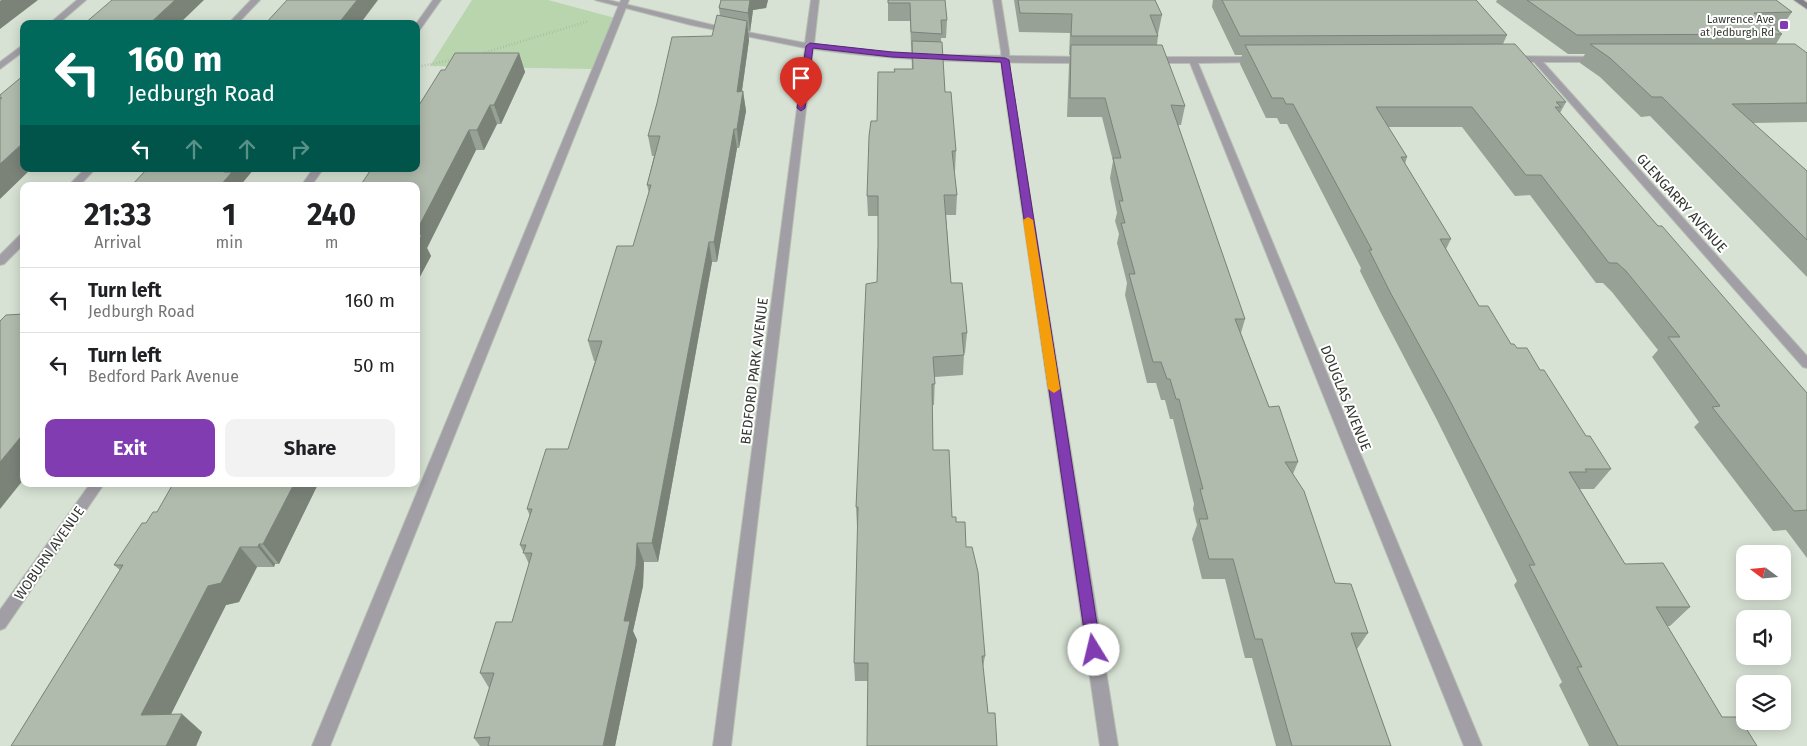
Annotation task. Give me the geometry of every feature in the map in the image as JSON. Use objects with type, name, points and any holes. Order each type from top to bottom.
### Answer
[{"type":"main road","points":[[1798,0],[1807,7]]},
{"type":"street","points":[[58,20],[82,0]]},
{"type":"street","points":[[236,20],[256,0]]},
{"type":"street","points":[[420,23],[437,0]]},
{"type":"street","points":[[599,0],[624,3],[758,38],[810,46],[892,55],[1005,60],[1092,60]]},
{"type":"street","name":"BEDFORD PARK AVENUE","points":[[722,746],[815,0]]},
{"type":"street","points":[[997,0],[1109,746]]},
{"type":"street","points":[[321,746],[624,3]]},
{"type":"street","points":[[0,66],[20,50]]},
{"type":"street","points":[[1507,59],[1614,59]]},
{"type":"street","name":"GLENGARRY AVENUE","points":[[1536,59],[1807,364]]},
{"type":"street","points":[[1141,60],[1263,60]]},
{"type":"street","name":"DOUGLAS AVENUE","points":[[1193,60],[1473,746]]},
{"type":"street","points":[[77,182],[87,172]]},
{"type":"street","points":[[0,261],[20,241]]},
{"type":"street","name":"WOBURN AVENUE","points":[[0,623],[96,487]]},
{"type":"path","points":[[482,54],[579,26],[597,18]]},
{"type":"path","points":[[420,66],[455,60]]},
{"type":"green space","points":[[472,0],[548,0],[615,18],[592,69],[430,66]]},
{"type":"building","points":[[112,0],[175,0],[153,20],[89,20]]},
{"type":"building","points":[[287,0],[357,0],[341,20],[269,20]]},
{"type":"building","points":[[721,0],[750,0],[748,13],[719,8]]},
{"type":"building","points":[[888,0],[945,0],[947,20],[941,20],[942,34],[911,32],[910,3],[888,3]]},
{"type":"building","points":[[1018,0],[1155,0],[1162,15],[1150,15],[1158,36],[1071,36],[1072,14],[1020,13]]},
{"type":"building","points":[[1222,0],[1476,0],[1507,35],[1240,36]]},
{"type":"building","points":[[1527,0],[1776,0],[1792,12],[1754,13],[1782,34],[1577,35]]},
{"type":"building","points":[[717,15],[747,21],[737,92],[743,91],[737,129],[734,129],[714,242],[709,242],[652,543],[637,543],[636,566],[624,621],[630,621],[603,746],[488,746],[490,737],[474,738],[494,673],[480,673],[496,622],[512,622],[532,553],[523,553],[526,545],[520,545],[532,509],[527,509],[546,449],[568,449],[602,341],[588,341],[617,246],[633,246],[651,185],[647,185],[660,136],[648,136],[672,37],[712,36]]},
{"type":"building","points":[[912,41],[942,42],[945,92],[951,92],[956,151],[952,151],[957,195],[944,195],[951,283],[962,283],[967,333],[962,333],[964,355],[933,357],[935,384],[932,384],[933,450],[949,450],[952,517],[956,517],[956,522],[965,522],[966,547],[972,547],[978,572],[985,656],[982,656],[988,713],[995,713],[997,746],[867,746],[868,663],[854,663],[858,507],[856,507],[866,284],[877,282],[878,196],[867,196],[869,136],[871,121],[877,121],[878,72],[895,72],[894,69],[913,69]]},
{"type":"building","points":[[1515,44],[1566,102],[1556,102],[1561,107],[1555,107],[1658,226],[1662,226],[1807,393],[1807,510],[1794,511],[1712,407],[1720,406],[1668,337],[1680,337],[1626,271],[1617,263],[1609,263],[1541,175],[1526,175],[1472,107],[1376,107],[1407,157],[1401,157],[1451,239],[1440,239],[1479,306],[1488,306],[1511,344],[1514,344],[1517,348],[1527,348],[1540,370],[1544,370],[1586,436],[1590,436],[1611,469],[1585,469],[1587,472],[1569,472],[1625,564],[1663,563],[1690,607],[1656,607],[1722,717],[1736,717],[1736,730],[1747,730],[1757,746],[1618,746],[1577,667],[1582,667],[1529,565],[1535,565],[1449,399],[1390,292],[1369,250],[1372,250],[1293,104],[1286,104],[1283,98],[1272,98],[1245,45]]},
{"type":"building","points":[[1590,44],[1795,44],[1807,53],[1807,103],[1732,104],[1807,171],[1807,240],[1662,97],[1652,97],[1610,58]]},
{"type":"building","points":[[1071,45],[1162,45],[1185,106],[1171,105],[1245,319],[1235,319],[1269,407],[1279,406],[1298,462],[1285,462],[1304,491],[1335,583],[1351,584],[1368,633],[1351,633],[1391,746],[1292,746],[1262,639],[1255,639],[1233,559],[1209,559],[1199,519],[1208,519],[1200,489],[1203,489],[1179,399],[1176,399],[1170,379],[1167,379],[1161,362],[1153,362],[1129,274],[1135,274],[1121,223],[1125,223],[1119,201],[1123,201],[1113,158],[1121,158],[1105,98],[1070,98]]},
{"type":"building","points":[[455,53],[519,53],[494,105],[490,105],[477,130],[469,130],[420,224],[420,182],[363,182],[369,172],[420,172],[420,104],[441,70],[445,70]]},
{"type":"building","points":[[20,78],[20,146],[0,164],[0,99],[2,98],[0,98],[0,95]]},
{"type":"building","points":[[144,172],[232,172],[223,182],[135,182]]},
{"type":"building","points":[[20,314],[20,438],[0,462],[0,321],[6,315]]},
{"type":"building","points":[[171,487],[292,487],[263,544],[259,544],[258,547],[240,547],[221,583],[208,586],[141,715],[182,714],[166,746],[11,746],[123,565],[114,565],[142,523],[146,523],[153,512],[157,512]]},
{"type":"slow traffic","points":[[1028,220],[1054,389]]},
{"type":"place","name":"Lawrence Ave at Jedburgh Rd","points":[[1784,25]]},
{"type":"route","points":[[801,108],[810,46],[892,55],[1005,60],[1094,650]]}]
